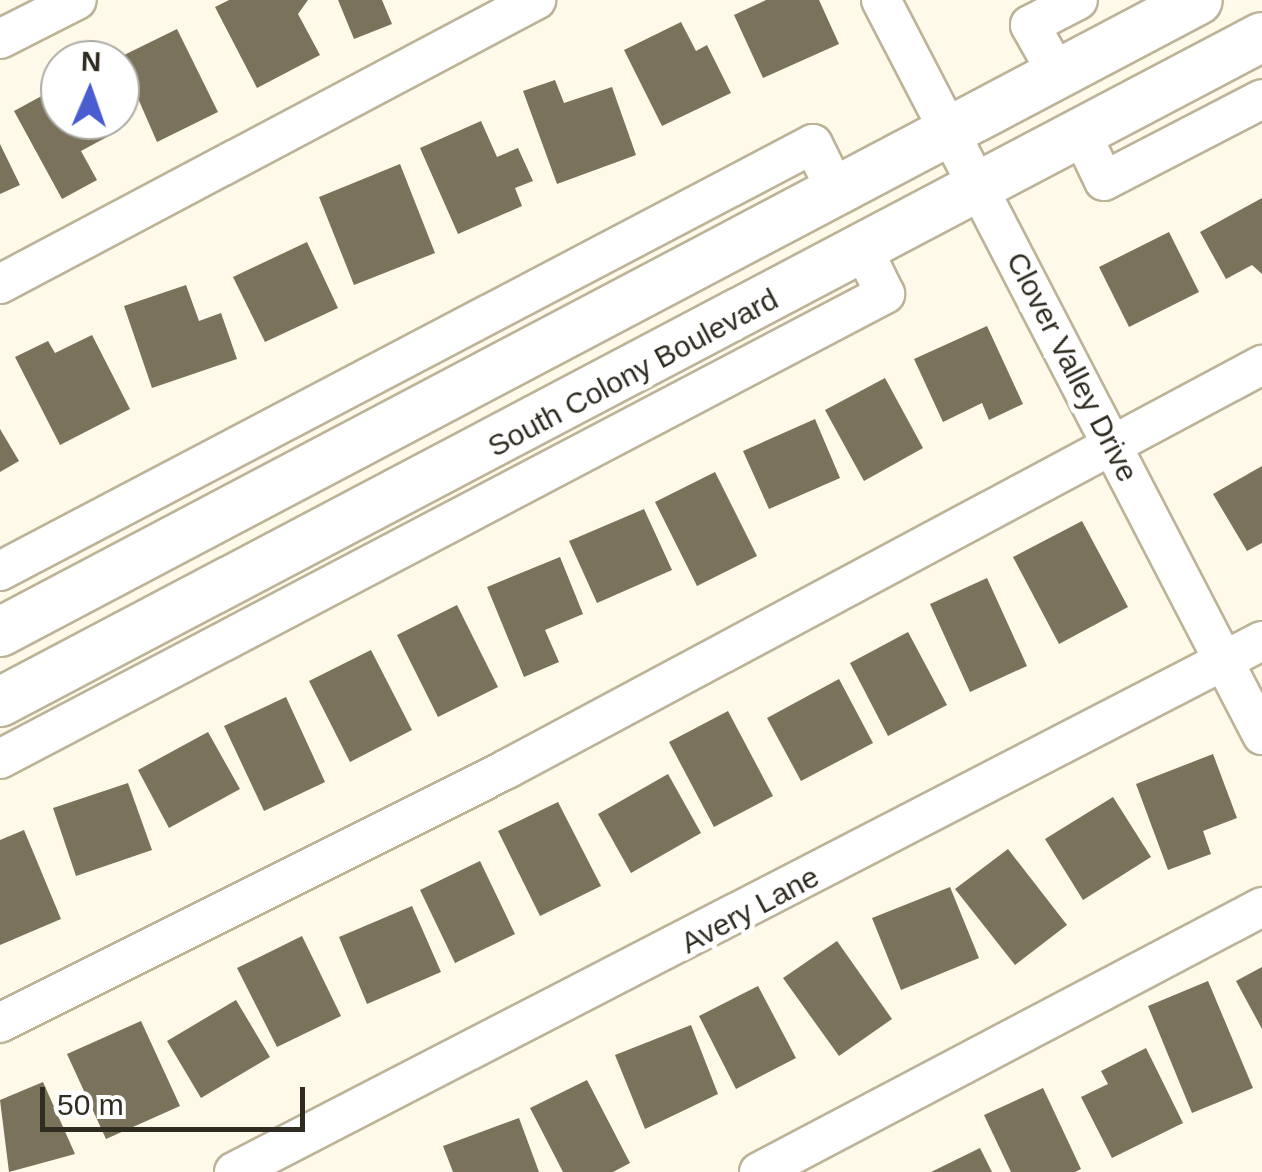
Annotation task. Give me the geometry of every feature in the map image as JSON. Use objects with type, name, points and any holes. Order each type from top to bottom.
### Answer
[{"type":"main road","points":[[0,632],[1198,0]]},
{"type":"main road","name":"South Colony Boulevard","points":[[0,702],[864,251],[978,184],[1262,36]]},
{"type":"street","points":[[0,40],[76,0]]},
{"type":"street","points":[[0,284],[536,0]]},
{"type":"street","name":"Clover Valley Drive","points":[[881,0],[1262,735]]},
{"type":"street","points":[[1057,73],[1030,24],[1078,0]]},
{"type":"street","points":[[1080,131],[1104,181],[1262,98]]},
{"type":"street","points":[[0,571],[813,144],[834,189]]},
{"type":"street","points":[[0,759],[886,294],[864,251]]},
{"type":"street","points":[[0,1023],[505,770],[1111,442],[1262,365]]},
{"type":"street","name":"Avery Lane","points":[[234,1172],[1262,641]]},
{"type":"street","points":[[759,1172],[1262,907]]},
{"type":"building","points":[[229,0],[308,0],[298,14],[320,55],[257,88],[215,7]]},
{"type":"building","points":[[338,0],[382,0],[392,24],[354,39]]},
{"type":"building","points":[[766,0],[819,0],[839,44],[763,78],[734,15]]},
{"type":"building","points":[[681,22],[696,51],[707,45],[731,93],[662,126],[624,50]]},
{"type":"building","points":[[177,29],[218,112],[157,142],[140,103],[140,47]]},
{"type":"building","points":[[555,80],[564,103],[612,87],[636,155],[557,184],[523,91]]},
{"type":"building","points":[[40,97],[40,140],[101,140],[81,151],[97,180],[62,199],[14,111]]},
{"type":"building","points":[[481,121],[497,157],[518,148],[533,181],[515,188],[522,206],[458,234],[420,148]]},
{"type":"building","points":[[0,144],[20,185],[0,194]]},
{"type":"building","points":[[400,164],[435,253],[354,285],[319,197]]},
{"type":"building","points":[[1262,198],[1262,274],[1252,265],[1226,279],[1200,232]]},
{"type":"building","points":[[1169,232],[1199,292],[1129,327],[1099,267]]},
{"type":"building","points":[[307,242],[338,308],[265,342],[233,277]]},
{"type":"building","points":[[186,285],[199,321],[221,313],[237,359],[152,388],[124,306]]},
{"type":"building","points":[[987,326],[1023,404],[989,420],[982,403],[943,422],[914,359]]},
{"type":"building","points":[[92,335],[130,409],[60,445],[15,357],[48,341],[55,353]]},
{"type":"building","points":[[885,378],[923,448],[864,481],[825,410]]},
{"type":"building","points":[[815,419],[840,478],[769,509],[743,451]]},
{"type":"building","points":[[0,429],[19,461],[0,472]]},
{"type":"building","points":[[1262,466],[1262,543],[1247,551],[1213,494]]},
{"type":"building","points":[[715,472],[757,556],[697,586],[655,502]]},
{"type":"building","points":[[644,509],[672,570],[597,603],[569,541]]},
{"type":"building","points":[[1082,521],[1128,607],[1059,644],[1013,557]]},
{"type":"building","points":[[560,557],[583,614],[545,630],[559,662],[524,677],[487,587]]},
{"type":"building","points":[[987,578],[1027,666],[970,692],[930,604]]},
{"type":"building","points":[[457,605],[498,687],[438,717],[397,635]]},
{"type":"building","points":[[908,632],[947,705],[888,736],[850,663]]},
{"type":"building","points":[[371,650],[412,730],[350,762],[309,681]]},
{"type":"building","points":[[839,679],[873,743],[801,781],[767,718]]},
{"type":"building","points":[[286,697],[325,782],[264,811],[224,726]]},
{"type":"building","points":[[728,711],[773,796],[714,827],[669,742]]},
{"type":"building","points":[[208,732],[240,789],[169,828],[138,770]]},
{"type":"building","points":[[1213,754],[1237,818],[1203,831],[1211,854],[1168,870],[1136,784]]},
{"type":"building","points":[[668,774],[701,833],[631,873],[598,814]]},
{"type":"building","points":[[128,783],[152,850],[76,876],[53,808]]},
{"type":"building","points":[[1113,797],[1151,857],[1083,900],[1045,839]]},
{"type":"building","points":[[558,802],[601,886],[540,916],[498,831]]},
{"type":"building","points":[[24,830],[61,919],[0,945],[0,840]]},
{"type":"building","points":[[1008,849],[1067,925],[1015,965],[955,889]]},
{"type":"building","points":[[480,861],[515,934],[455,963],[420,890]]},
{"type":"building","points":[[950,887],[979,958],[901,990],[872,918]]},
{"type":"building","points":[[412,906],[441,972],[367,1004],[339,937]]},
{"type":"building","points":[[302,936],[341,1016],[277,1047],[237,968]]},
{"type":"building","points":[[837,941],[892,1019],[839,1056],[783,978]]},
{"type":"building","points":[[1262,967],[1262,1029],[1236,981]]},
{"type":"building","points":[[1208,981],[1253,1088],[1192,1113],[1148,1006]]},
{"type":"building","points":[[758,986],[796,1058],[736,1089],[699,1016]]},
{"type":"building","points":[[236,1000],[270,1057],[201,1098],[167,1041]]},
{"type":"building","points":[[141,1021],[180,1106],[106,1139],[67,1054]]},
{"type":"building","points":[[691,1025],[718,1094],[645,1129],[615,1055]]},
{"type":"building","points":[[1146,1048],[1183,1123],[1112,1158],[1081,1097],[1108,1084],[1101,1071]]},
{"type":"building","points":[[587,1080],[630,1163],[613,1172],[563,1172],[530,1108]]},
{"type":"building","points":[[43,1082],[75,1154],[9,1172],[0,1100]]},
{"type":"building","points":[[1043,1088],[1081,1169],[1011,1172],[984,1115]]},
{"type":"building","points":[[519,1118],[539,1172],[453,1172],[443,1146]]},
{"type":"building","points":[[980,1148],[992,1172],[931,1172]]}]
